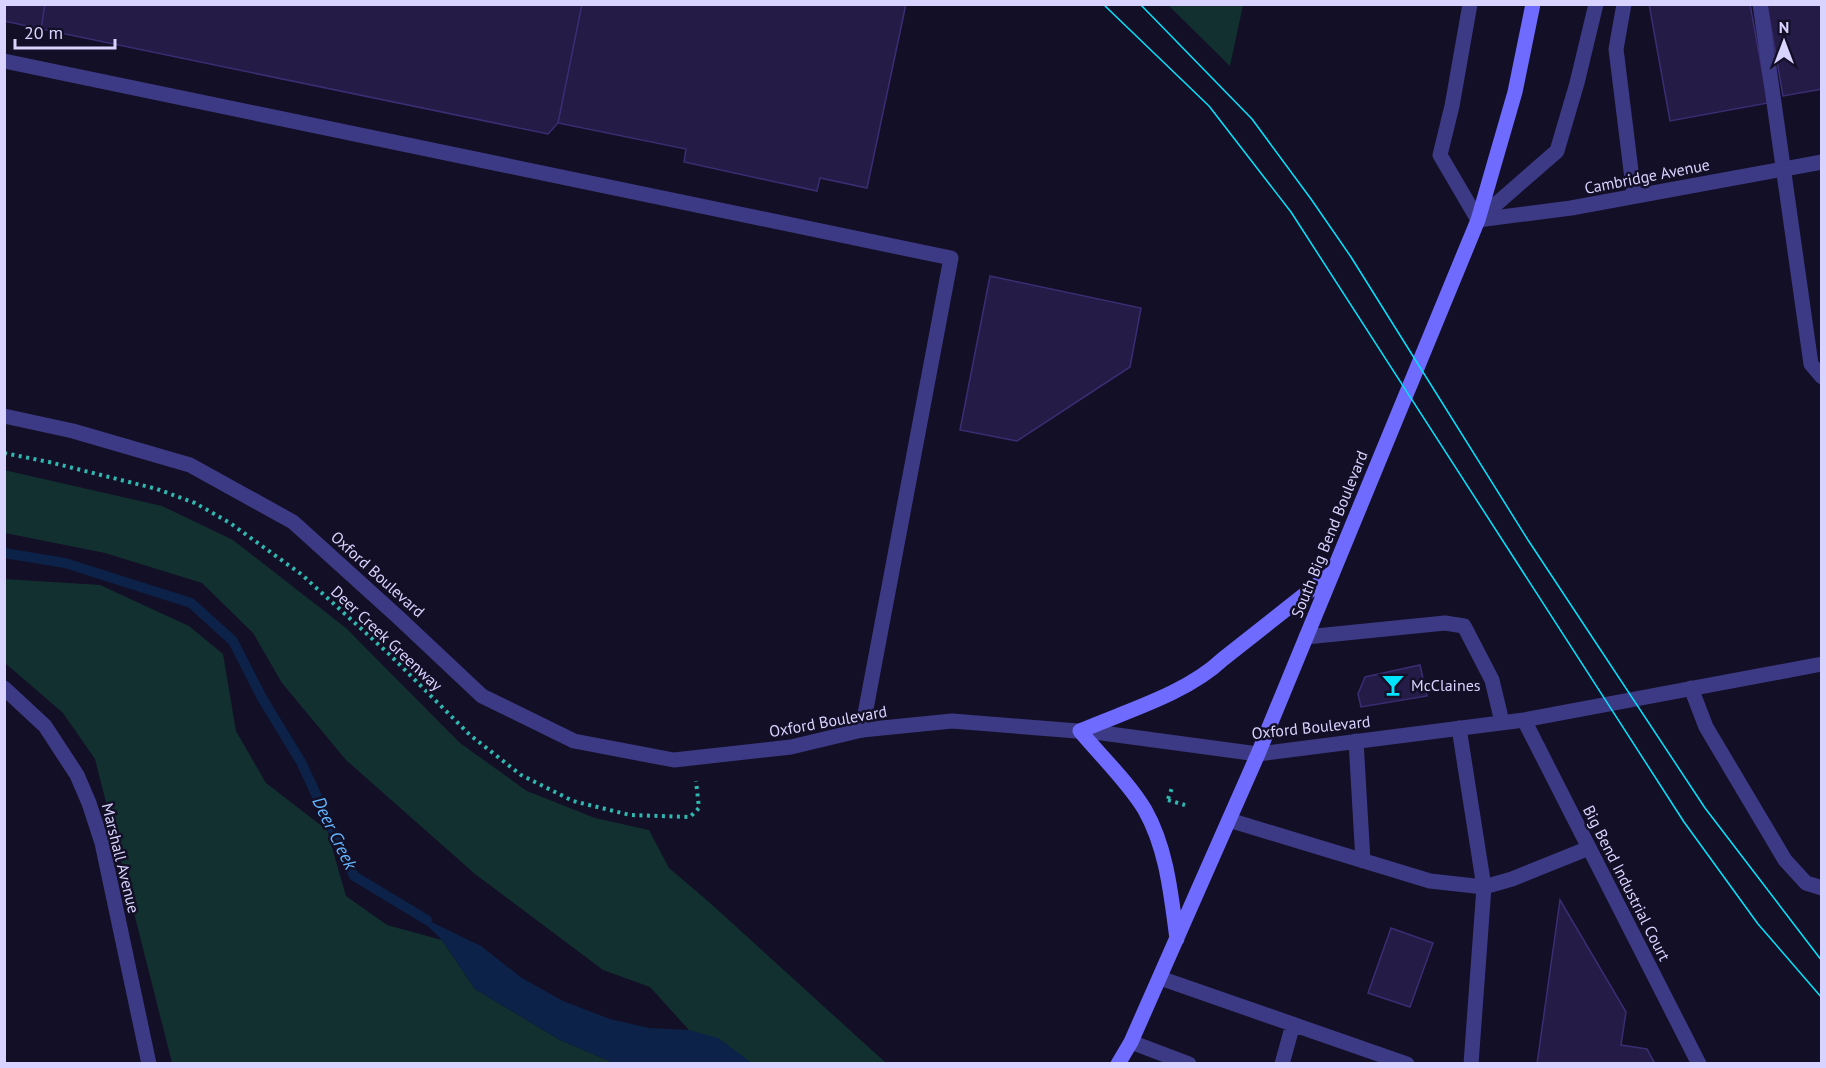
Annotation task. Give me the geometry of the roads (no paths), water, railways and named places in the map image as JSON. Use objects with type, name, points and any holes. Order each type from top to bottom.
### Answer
[{"type":"main road","name":"South Big Bend Boulevard","points":[[1119,1064],[1160,978],[1258,754],[1478,220],[1515,92],[1533,4]]},
{"type":"main road","points":[[1177,939],[1170,882],[1157,837],[1144,809],[1080,731],[1173,692],[1208,673],[1333,573]]},
{"type":"street","points":[[1470,4],[1452,106],[1440,155],[1478,220],[1557,151],[1578,83],[1596,4]]},
{"type":"street","points":[[1624,4],[1616,49],[1635,195]]},
{"type":"street","points":[[1760,4],[1811,364],[1821,377]]},
{"type":"street","points":[[4,61],[951,258],[862,730]]},
{"type":"street","name":"Cambridge Avenue","points":[[1478,220],[1571,208],[1821,162]]},
{"type":"street","name":"Oxford Boulevard","points":[[4,416],[73,431],[190,465],[293,522],[399,617],[482,696],[574,741],[674,760],[792,747],[862,730],[952,721],[1080,731],[1258,754],[1524,720],[1821,664]]},
{"type":"street","points":[[1306,638],[1445,623],[1464,626],[1492,680],[1502,722]]},
{"type":"street","name":"Marshall Avenue","points":[[4,688],[45,726],[77,775],[89,803],[102,843],[149,1064]]},
{"type":"street","points":[[1691,688],[1706,727],[1785,860],[1806,883],[1821,888]]},
{"type":"street","name":"Big Bend Industrial Court","points":[[1524,720],[1699,1064]]},
{"type":"street","points":[[1459,728],[1484,887],[1471,1064]]},
{"type":"street","points":[[1356,741],[1363,861]]},
{"type":"street","points":[[1229,820],[1430,881],[1484,887],[1512,879],[1589,848]]},
{"type":"street","points":[[1160,978],[1407,1064]]},
{"type":"street","points":[[1281,1064],[1293,1024]]},
{"type":"street","points":[[1131,1042],[1189,1064]]},
{"type":"water","points":[[415,914],[481,946],[522,978],[563,1001],[610,1019],[649,1028],[689,1030],[718,1038],[752,1063],[614,1063],[560,1040],[475,989],[442,940]]},
{"type":"waterway","name":"Deer Creek","points":[[4,553],[65,563],[191,603],[233,641],[262,698],[301,762],[354,876],[427,920]]},
{"type":"tram line","points":[[1103,4],[1209,106],[1291,212],[1684,822],[1758,924],[1822,998]]},
{"type":"tram line","points":[[1140,4],[1252,119],[1311,199],[1351,257],[1528,540],[1705,808],[1822,961]]},
{"type":"place","name":"McClaines","points":[[1393,685]]}]
